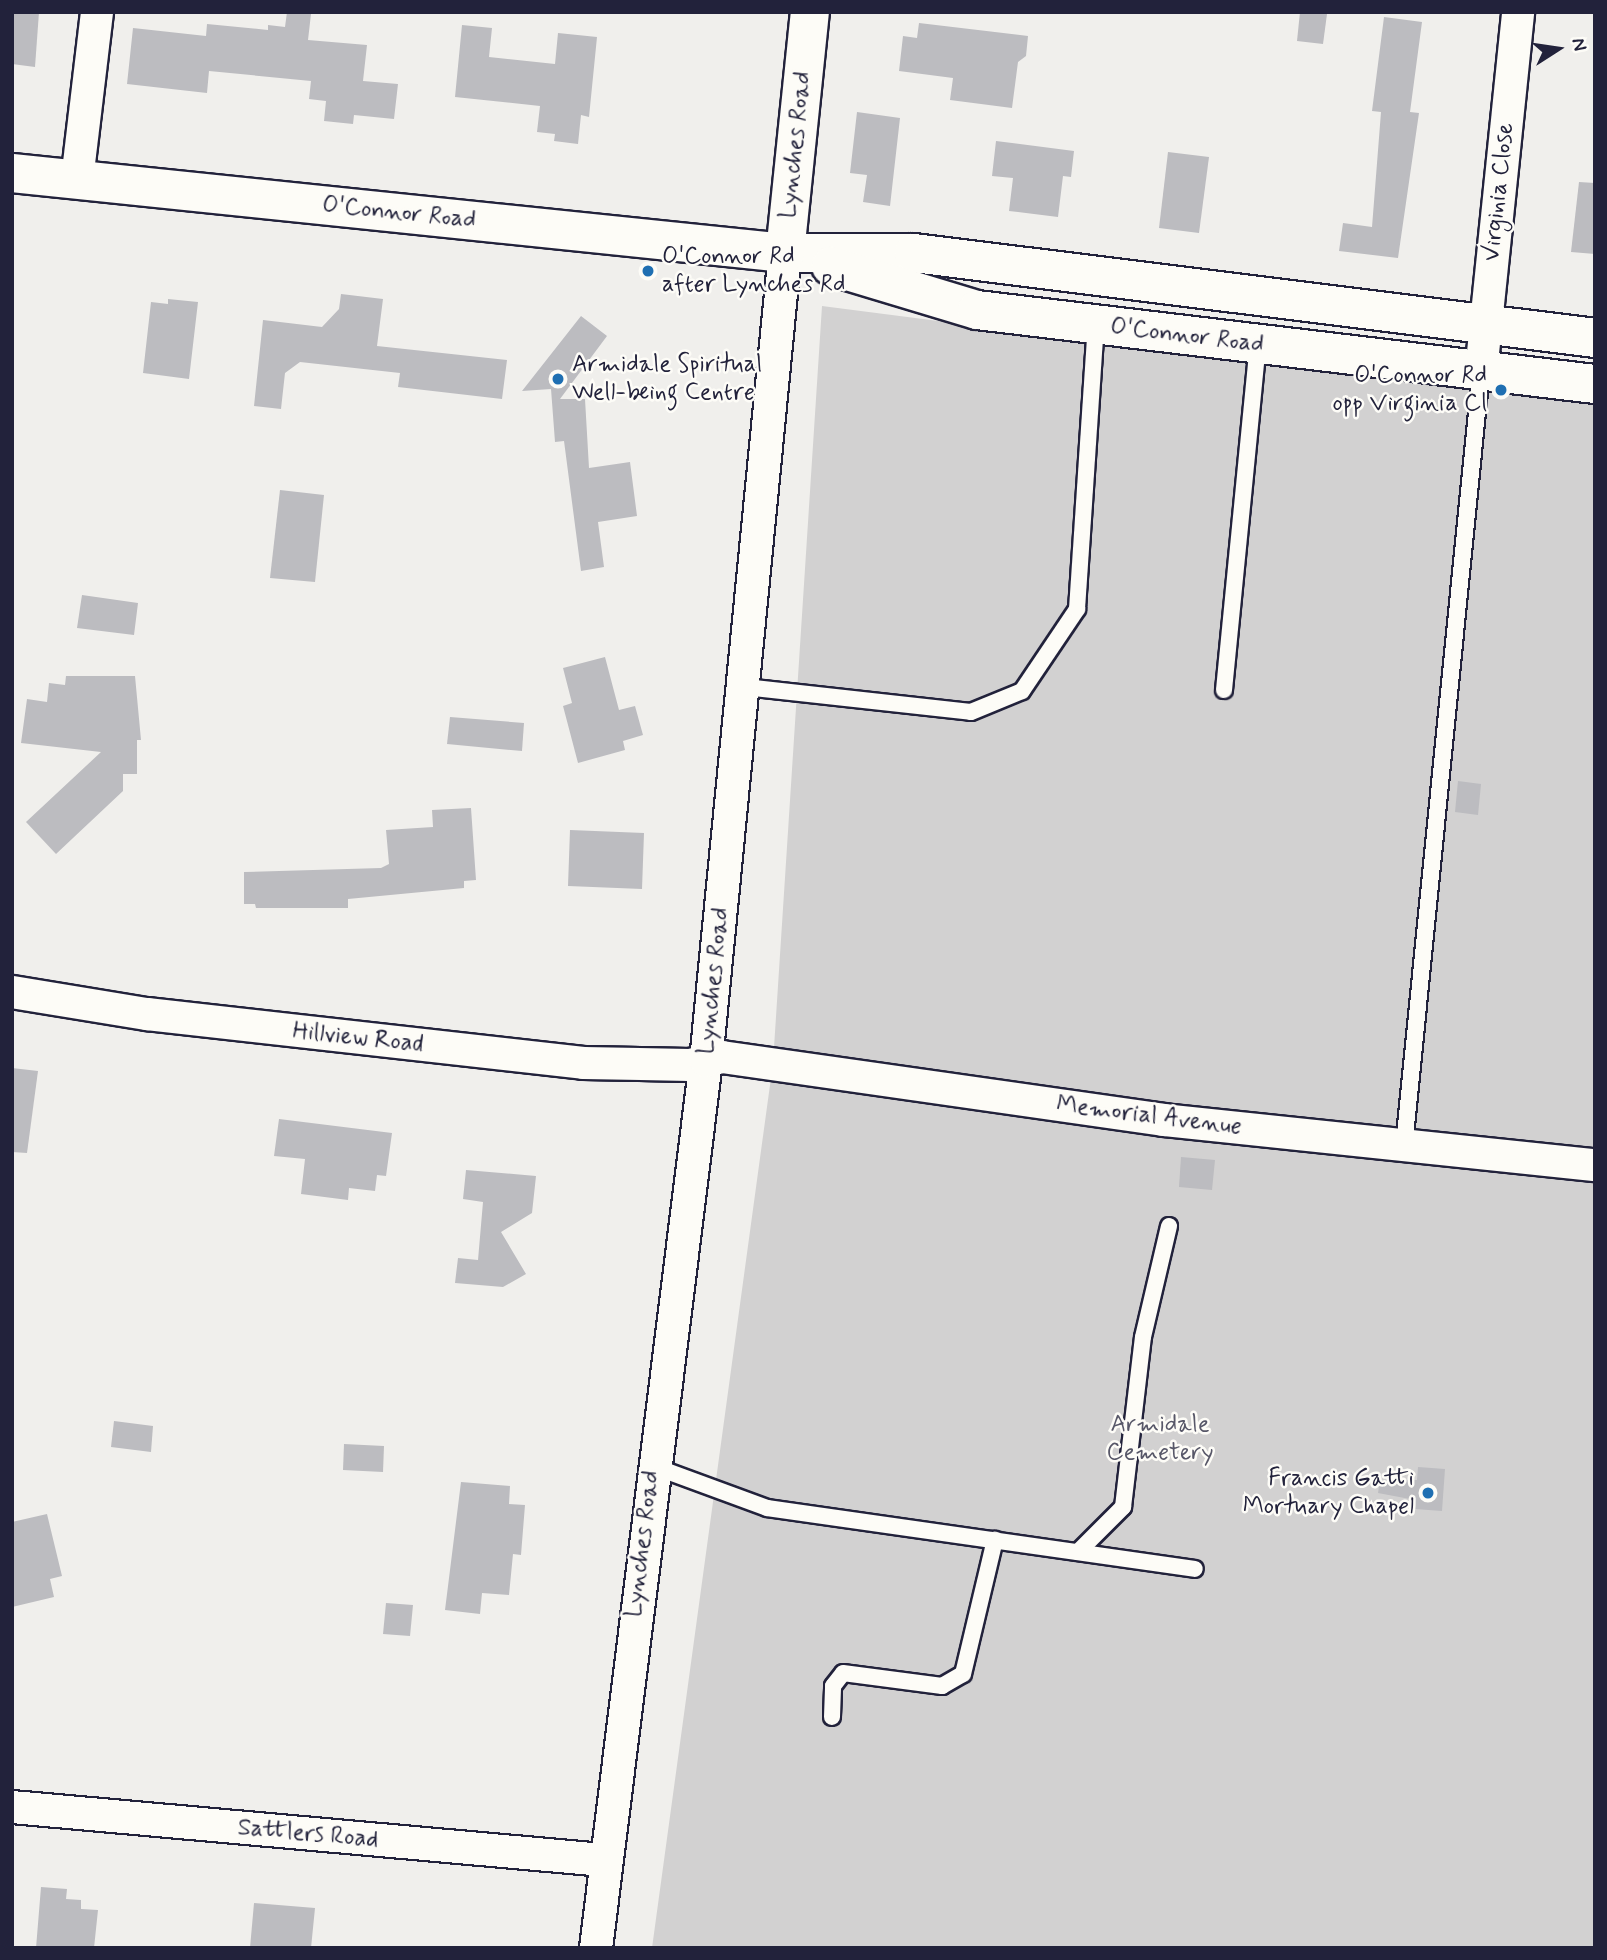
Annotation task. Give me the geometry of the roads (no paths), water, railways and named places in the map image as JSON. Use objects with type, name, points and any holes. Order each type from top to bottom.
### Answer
[{"type":"street","points":[[77,180],[97,12]]},
{"type":"street","name":"Lynches Road","points":[[596,1948],[604,1860],[706,1061],[810,12]]},
{"type":"street","name":"Virginia Close","points":[[1481,372],[1518,12]]},
{"type":"street","name":"O'Connor Road","points":[[12,173],[785,253],[914,253],[1595,338]]},
{"type":"street","name":"O'Connor Road","points":[[785,253],[977,310],[1595,384]]},
{"type":"street","name":"Hillview Road","points":[[12,992],[147,1014],[583,1063],[706,1061]]},
{"type":"street","name":"Memorial Avenue","points":[[706,1061],[722,1057],[760,1061],[1164,1120],[1595,1165]]},
{"type":"street","name":"Sattlers Road","points":[[12,1807],[604,1860]]},
{"type":"lane","points":[[744,687],[971,712],[1022,691],[1077,608],[1096,325]]},
{"type":"lane","points":[[1224,690],[1258,344]]},
{"type":"lane","points":[[1404,1146],[1481,372]]},
{"type":"lane","points":[[1078,1552],[1123,1507],[1143,1337],[1169,1226]]},
{"type":"lane","points":[[653,1466],[767,1508],[1195,1569]]},
{"type":"lane","points":[[832,1717],[833,1686],[843,1673],[942,1686],[963,1674],[995,1539]]},
{"type":"place","name":"O'Connor Rd after Lynches Rd","points":[[648,271]]},
{"type":"place","name":"Armidale Spiritual Well-being Centre","points":[[558,379]]},
{"type":"place","name":"O'Connor Rd opp Virginia Cl","points":[[1501,390]]},
{"type":"place","name":"Francis Gatti Mortuary Chapel","points":[[1428,1493]]},
{"type":"park label","name":"Armidale Cemetery","points":[[1160,1439]]}]
